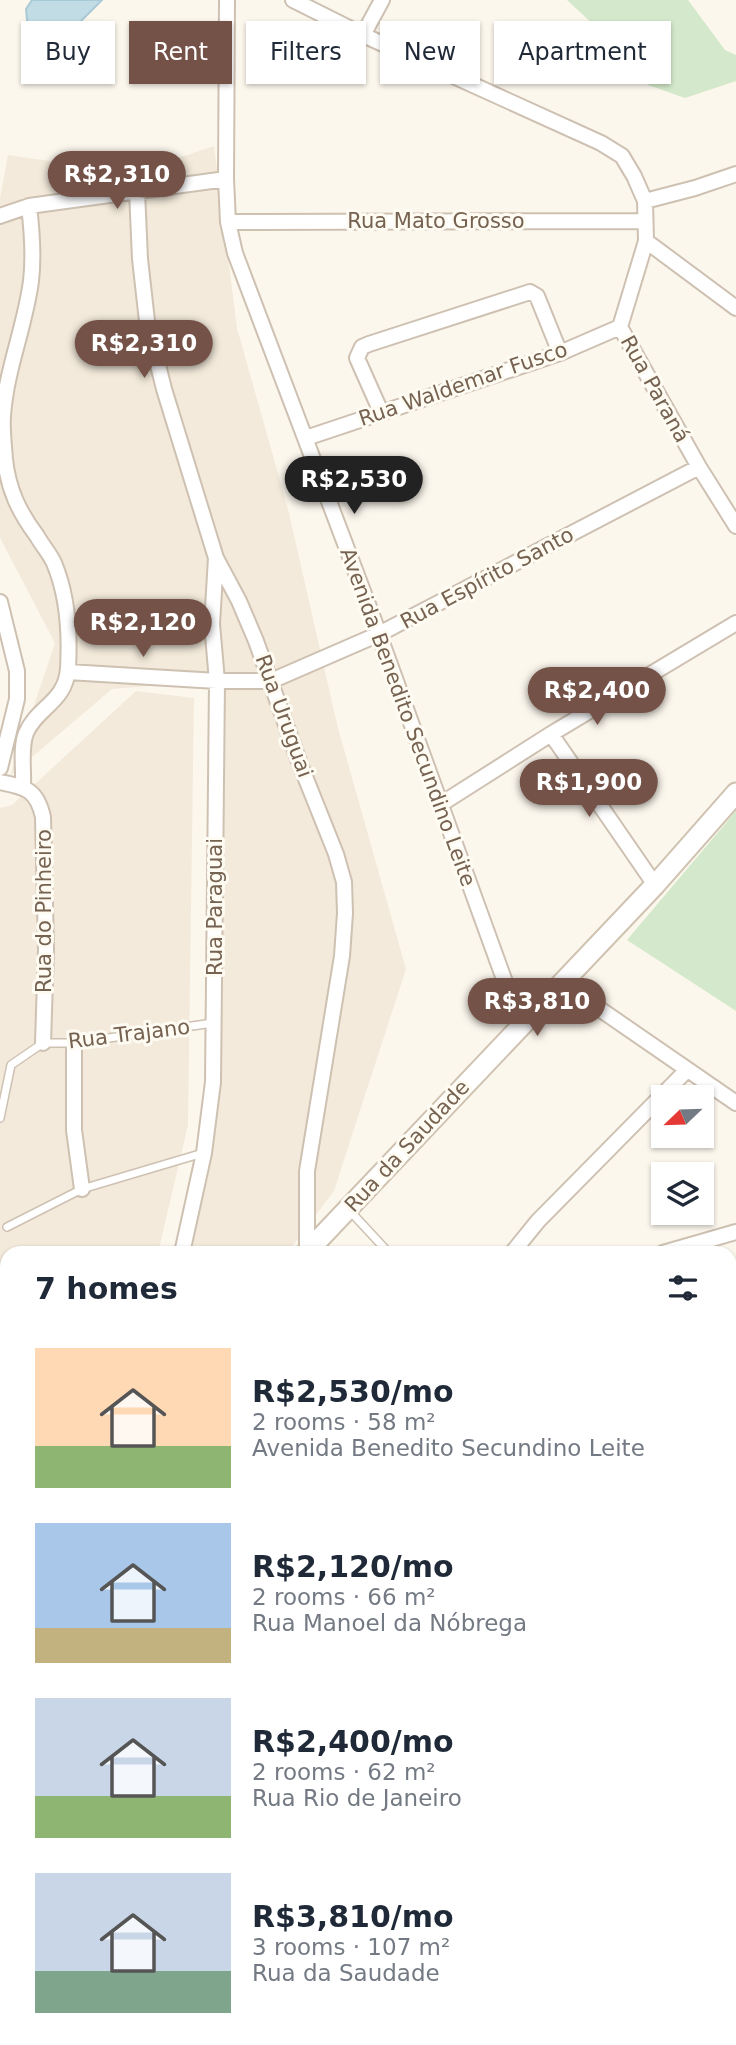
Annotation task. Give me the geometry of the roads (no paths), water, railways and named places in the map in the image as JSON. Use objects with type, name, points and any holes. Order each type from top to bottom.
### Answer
[{"type":"main road","name":"Rua da Saudade","points":[[312,1246],[655,884],[736,793]]},
{"type":"street","name":"Avenida Benedito Secundino Leite","points":[[227,0],[226,179],[228,222],[235,253],[379,634],[521,1026]]},
{"type":"street","points":[[293,0],[335,21]]},
{"type":"street","points":[[366,29],[382,0]]},
{"type":"street","points":[[366,36],[601,143],[622,156],[645,201],[736,174]]},
{"type":"street","points":[[0,216],[29,206],[226,179]]},
{"type":"street","name":"Rua Uruguai","points":[[137,191],[140,260],[147,321],[164,389],[216,558],[239,601],[271,681],[344,882],[342,956],[307,1171],[306,1246]]},
{"type":"street","name":"Rua Paraná","points":[[645,201],[646,241],[620,327],[699,467],[736,526]]},
{"type":"street","points":[[0,782],[23,786],[26,735],[35,720],[62,691],[68,671],[67,614],[63,589],[53,561],[24,518],[11,492],[5,461],[2,418],[31,282],[33,237],[29,206]]},
{"type":"street","name":"Rua Mato Grosso","points":[[228,222],[645,221]]},
{"type":"street","points":[[646,241],[736,308]]},
{"type":"street","points":[[380,412],[357,358],[362,348],[369,344],[530,292],[537,296],[560,353]]},
{"type":"street","name":"Rua Waldemar Fusco","points":[[306,438],[560,353],[620,327]]},
{"type":"street","name":"Rua Espírito Santo","points":[[271,681],[379,634],[699,467]]},
{"type":"street","name":"Rua Paraguai","points":[[184,1246],[204,1153],[213,1082],[217,681],[212,624],[216,558]]},
{"type":"street","points":[[0,768],[17,699],[18,671],[1,608]]},
{"type":"street","points":[[440,804],[736,623]]},
{"type":"street","points":[[68,671],[217,681],[271,681]]},
{"type":"street","points":[[551,734],[655,884]]},
{"type":"street","name":"Rua do Pinheiro","points":[[23,786],[40,804],[43,817],[46,949],[43,1043]]},
{"type":"street","points":[[562,983],[736,1103]]},
{"type":"street","points":[[74,1043],[74,1130],[82,1189]]},
{"type":"street","points":[[518,1246],[538,1221],[687,1070]]},
{"type":"street","points":[[689,1246],[736,1233]]},
{"type":"lane","name":"Rua Trajano","points":[[43,1043],[74,1043],[214,1022]]},
{"type":"lane","points":[[0,1118],[11,1065],[43,1043]]},
{"type":"lane","points":[[7,1227],[82,1189],[204,1153]]},
{"type":"lane","points":[[348,1209],[382,1246]]},
{"type":"water","points":[[32,0],[102,0],[81,21],[27,21],[26,9]]}]
